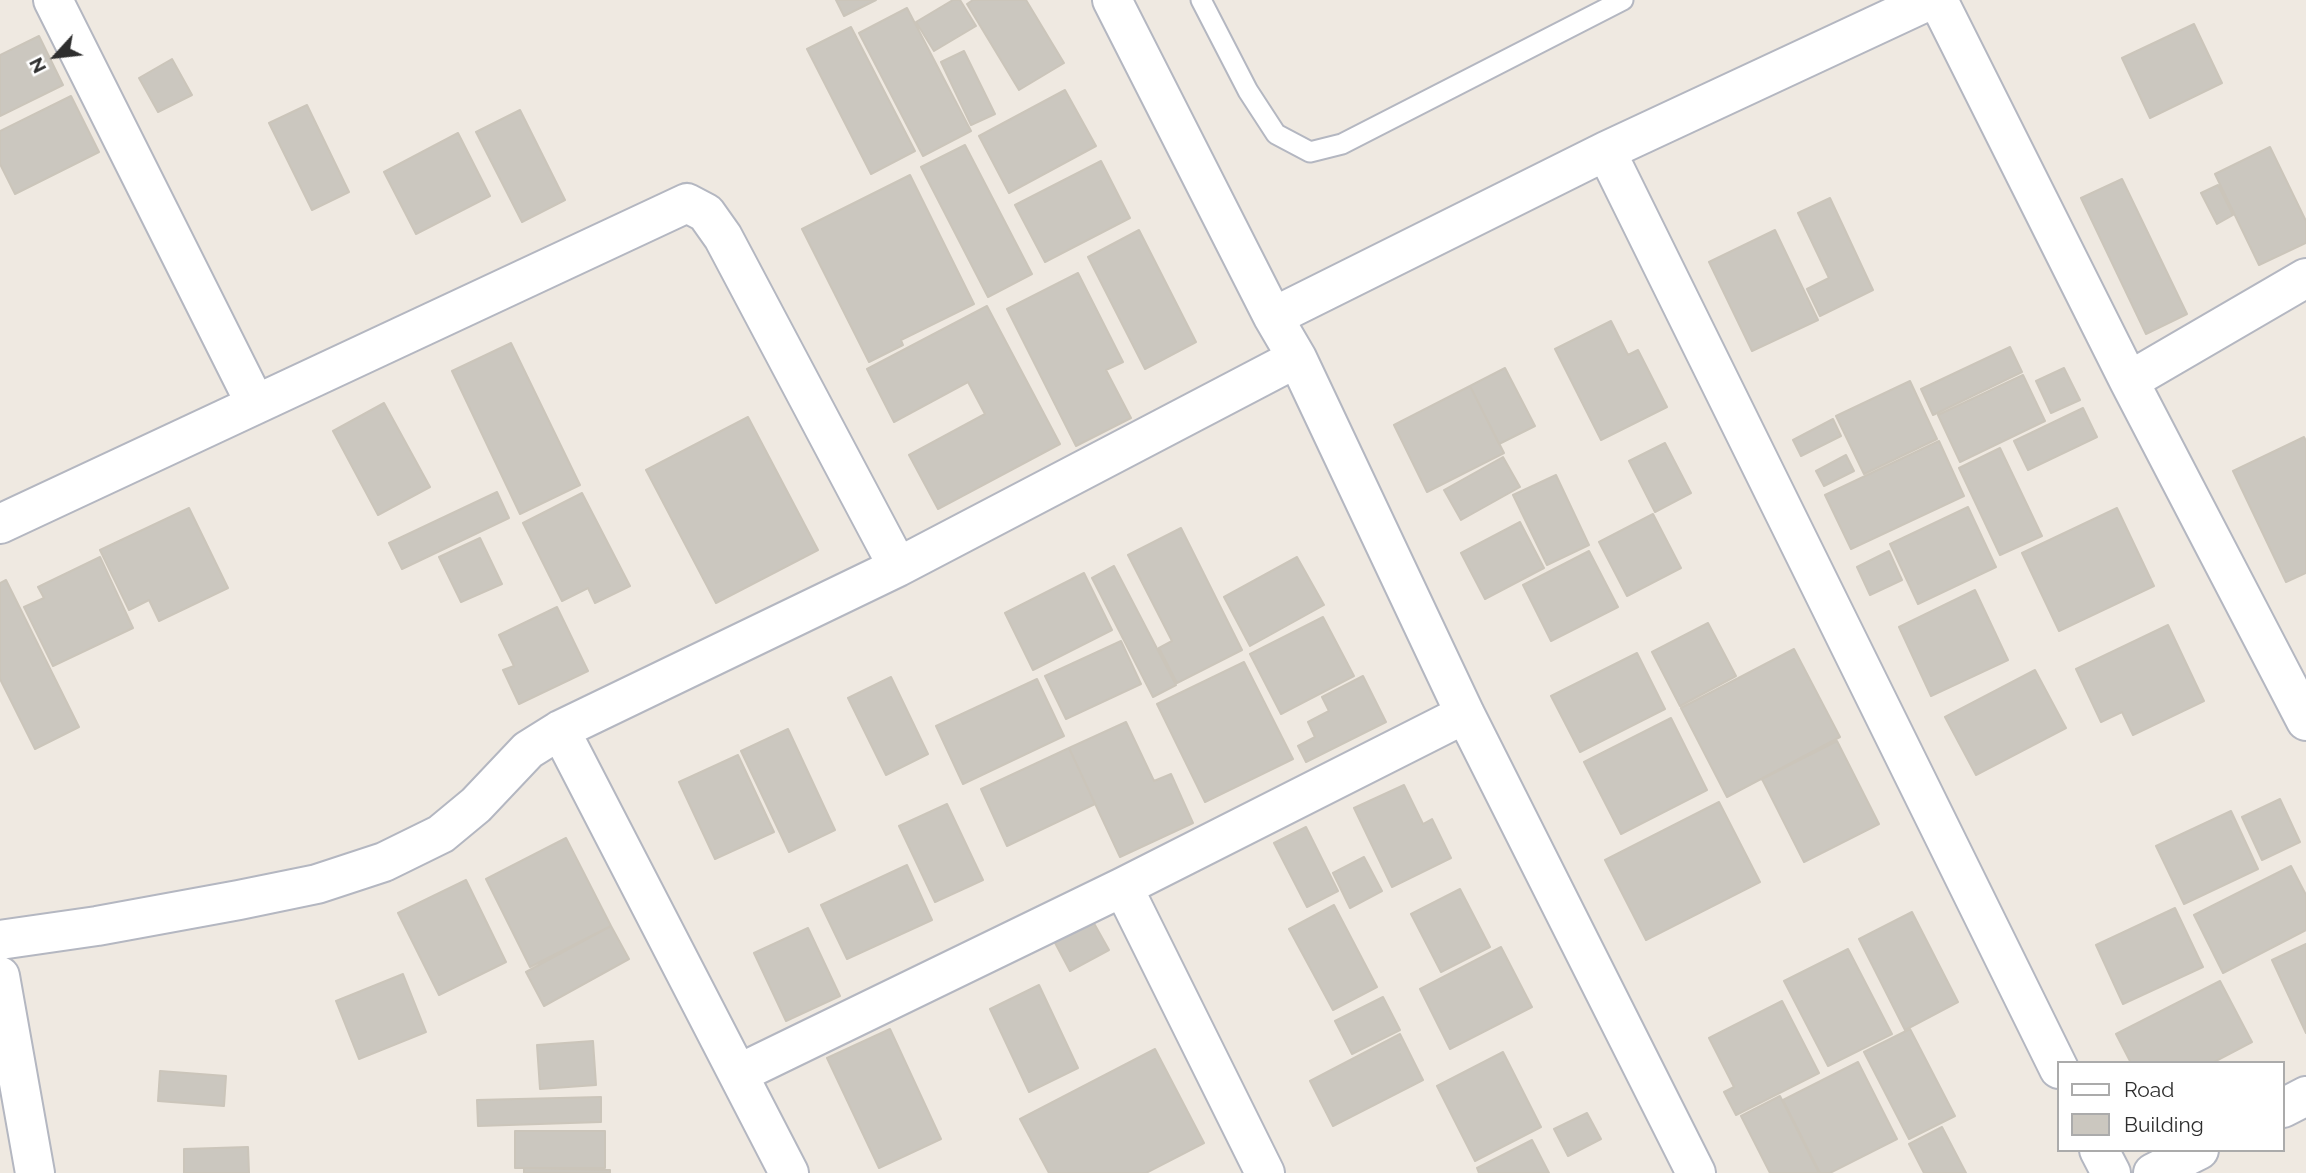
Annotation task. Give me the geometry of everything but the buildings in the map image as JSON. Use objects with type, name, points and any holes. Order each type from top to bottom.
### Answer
[{"type":"street","points":[[53,0],[254,403]]},
{"type":"street","points":[[1112,0],[1273,317],[1297,358],[1465,714],[1696,1173]]},
{"type":"street","points":[[1273,317],[1606,151],[1930,0]]},
{"type":"street","points":[[1938,0],[2129,381],[2302,703]]},
{"type":"street","points":[[1606,151],[2058,1067]]},
{"type":"street","points":[[0,524],[254,403],[687,203],[706,213],[723,236],[898,567]]},
{"type":"street","points":[[2129,381],[2306,278]]},
{"type":"street","points":[[0,940],[97,926],[239,900],[317,884],[384,862],[441,834],[476,805],[528,750],[560,730],[898,567],[1297,358]]},
{"type":"street","points":[[738,1074],[1124,887],[1465,714]]},
{"type":"street","points":[[560,730],[789,1173]]},
{"type":"street","points":[[1124,887],[1265,1173]]},
{"type":"street","points":[[0,976],[35,1173]]},
{"type":"street","points":[[2285,1107],[2306,1096]]},
{"type":"street","points":[[2100,1152],[2110,1173]]},
{"type":"street","points":[[2153,1173],[2195,1152]]},
{"type":"lane","points":[[1201,0],[1248,91],[1276,135],[1310,152],[1342,144],[1623,0]]}]
